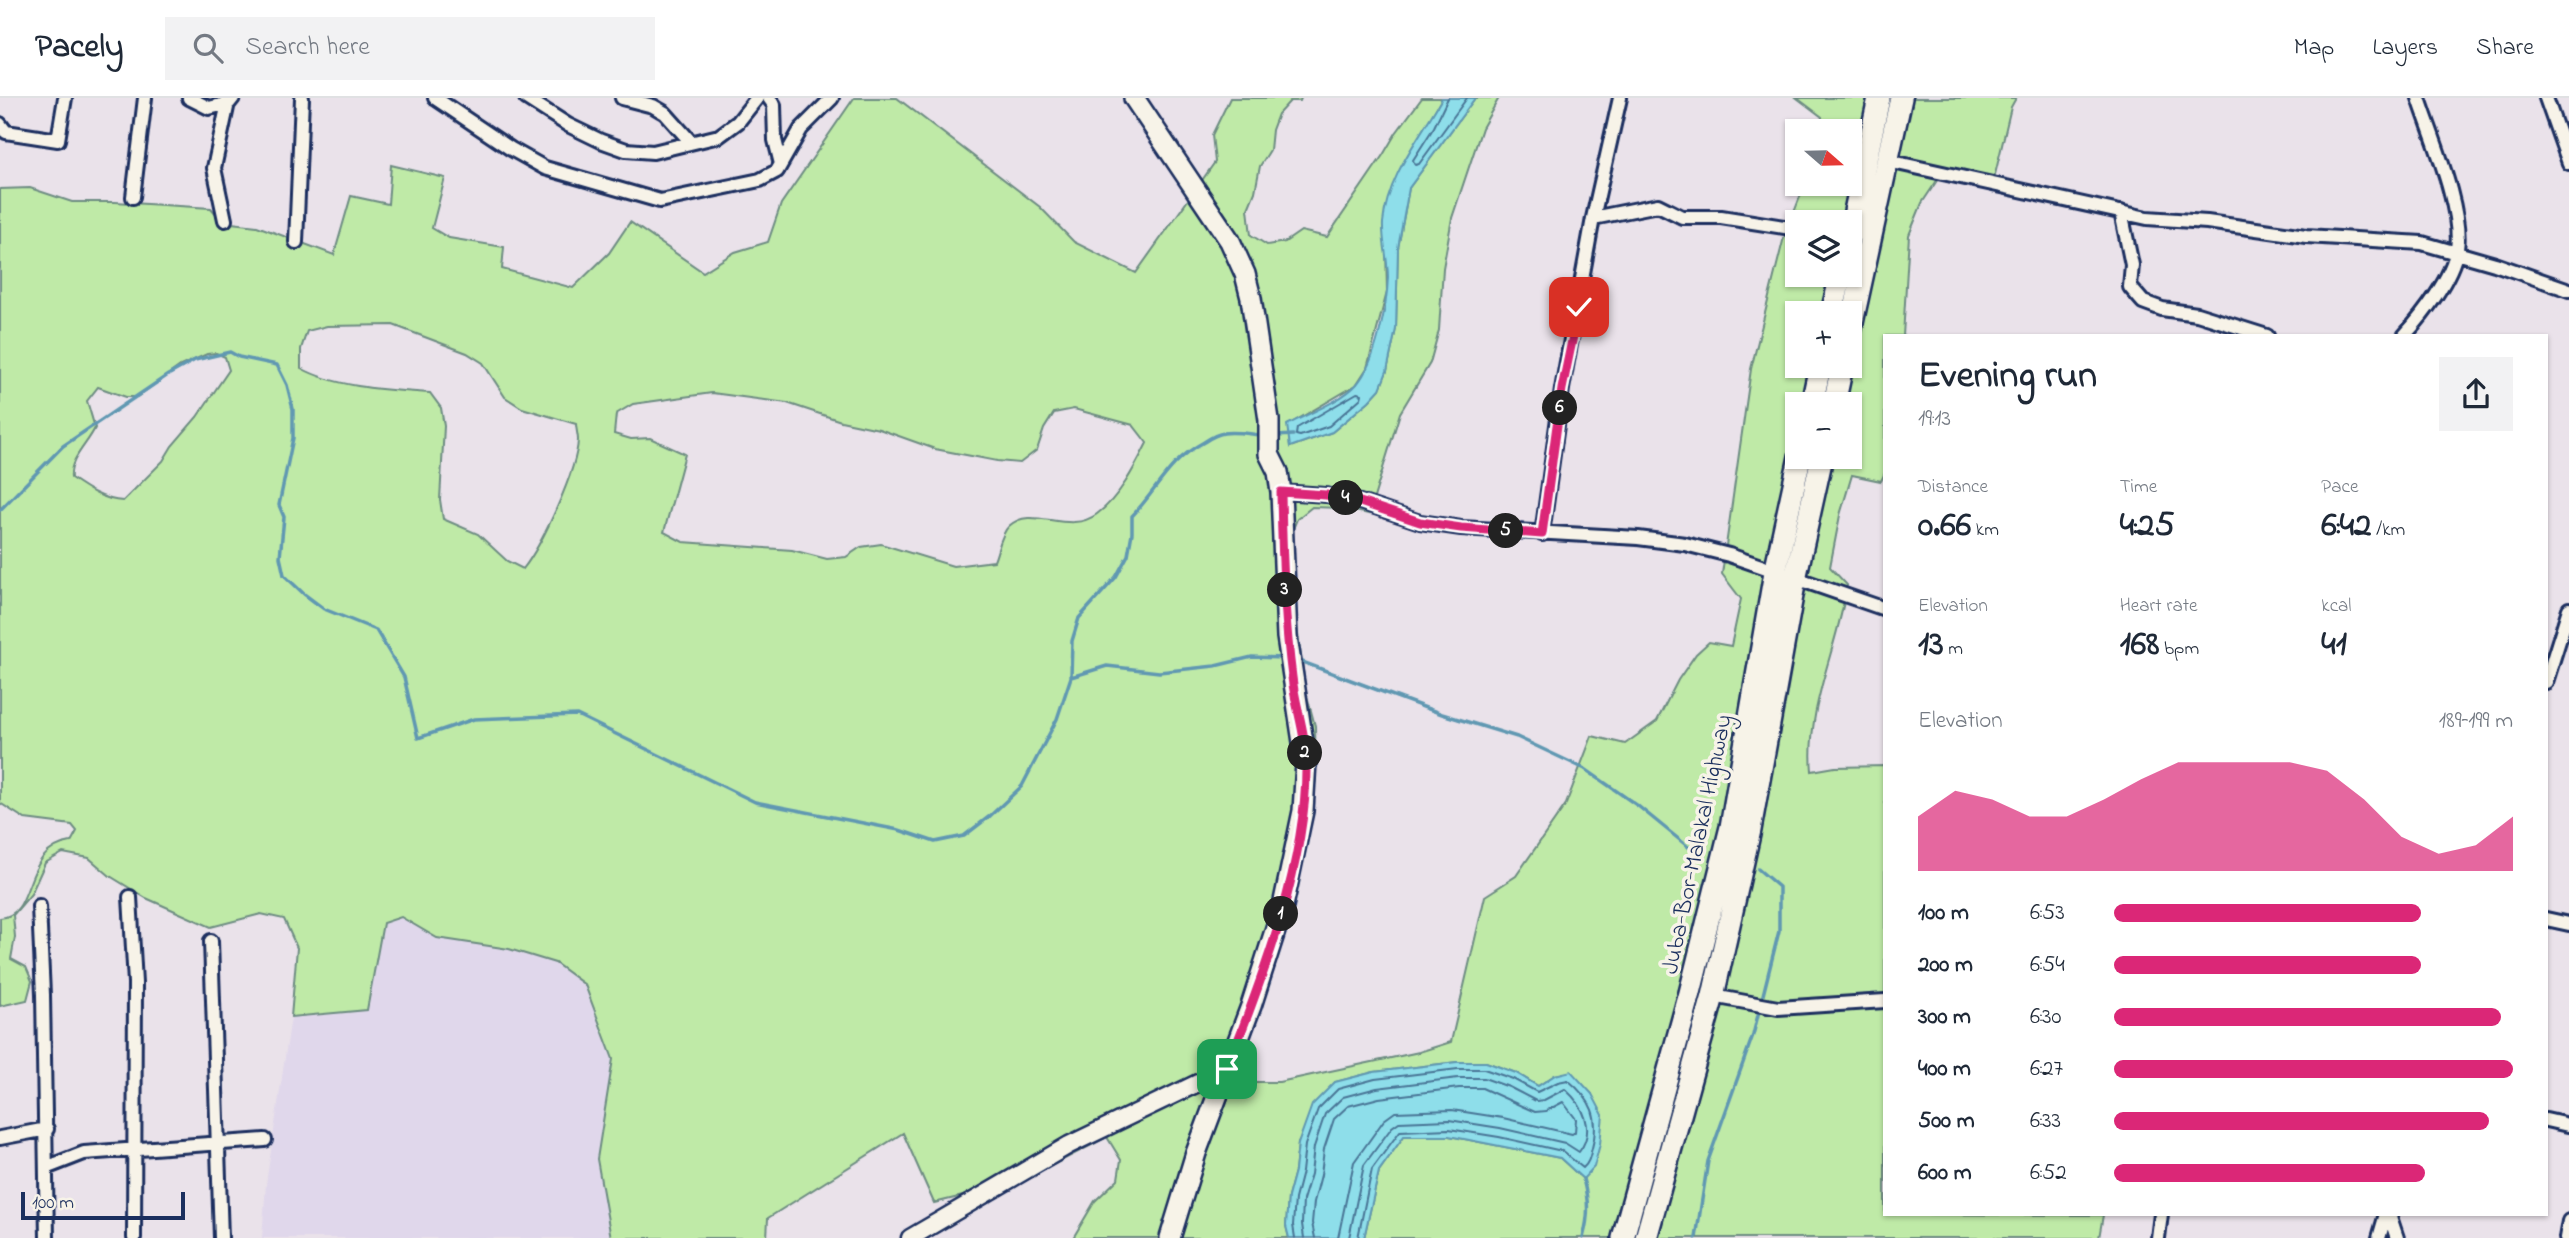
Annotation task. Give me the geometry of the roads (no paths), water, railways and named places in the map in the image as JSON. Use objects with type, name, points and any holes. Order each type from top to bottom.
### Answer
[{"type":"highway","points":[[1855,210],[1879,98]]},
{"type":"highway","points":[[1857,301],[1901,98]]},
{"type":"highway","name":"Juba-Bor-Malakal Highway","points":[[1646,1238],[1713,996],[1750,830],[1798,469]]},
{"type":"highway","name":"Juba-Bor-Malakal Highway","points":[[1623,1238],[1690,993],[1731,827],[1785,575],[1818,469]]},
{"type":"main road","points":[[1134,98],[1230,241],[1245,274],[1269,419],[1269,454],[1279,472],[1287,637],[1305,749],[1303,811],[1283,906],[1251,1006],[1196,1153],[1170,1238]]},
{"type":"street","points":[[0,124],[6,132],[58,140],[65,98]]},
{"type":"street","points":[[133,197],[145,98]]},
{"type":"street","points":[[189,98],[209,108],[230,100]]},
{"type":"street","points":[[296,242],[302,98]]},
{"type":"street","points":[[435,98],[492,138],[545,168],[609,184],[660,201],[760,180],[777,171],[801,129],[832,98]]},
{"type":"street","points":[[526,98],[568,125],[626,150],[653,152],[719,136],[738,122],[757,98]]},
{"type":"street","points":[[622,98],[653,106],[666,113],[690,141]]},
{"type":"street","points":[[769,98],[774,106],[775,140],[781,164]]},
{"type":"street","points":[[1542,534],[1562,389],[1593,218],[1620,98]]},
{"type":"street","points":[[2406,334],[2436,294],[2457,252],[2455,215],[2419,98]]},
{"type":"street","points":[[2546,98],[2569,163]]},
{"type":"street","points":[[225,220],[215,168],[230,100]]},
{"type":"street","points":[[1888,161],[2147,218],[2207,222],[2306,236],[2422,243],[2569,290]]},
{"type":"street","points":[[1593,218],[1658,205],[1682,217],[1721,217],[1785,227]]},
{"type":"street","points":[[2121,212],[2132,265],[2130,287],[2143,302],[2162,309],[2197,314],[2261,334]]},
{"type":"street","points":[[1281,492],[1354,500],[1420,522],[1461,528],[1638,538],[1685,544],[1729,555],[1883,609]]},
{"type":"street","points":[[2548,676],[2569,608]]},
{"type":"street","points":[[130,897],[135,983],[134,1238]]},
{"type":"street","points":[[38,906],[47,1129],[47,1238]]},
{"type":"street","points":[[2548,919],[2569,923]]},
{"type":"street","points":[[211,941],[221,1238]]},
{"type":"street","points":[[1713,996],[1778,1008],[1883,1001]]},
{"type":"street","points":[[910,1238],[1069,1145],[1227,1069]]},
{"type":"street","points":[[2548,1120],[2568,1125]]},
{"type":"street","points":[[0,1138],[47,1129]]},
{"type":"street","points":[[48,1167],[84,1153],[265,1140]]},
{"type":"street","points":[[2158,1238],[2161,1216]]},
{"type":"street","points":[[2379,1238],[2386,1216]]},
{"type":"street","points":[[2388,1216],[2397,1238]]},
{"type":"street","points":[[2566,1238],[2569,1220]]},
{"type":"water","points":[[1442,98],[1475,98],[1409,188],[1398,248],[1396,329],[1387,371],[1380,389],[1332,432],[1290,447],[1287,425],[1334,402],[1351,390],[1370,362],[1383,318],[1387,289],[1388,270],[1383,230],[1386,206],[1406,158]]},
{"type":"water","points":[[1457,1062],[1486,1062],[1516,1073],[1538,1086],[1555,1075],[1571,1071],[1592,1094],[1603,1115],[1594,1167],[1583,1179],[1560,1158],[1449,1136],[1404,1136],[1379,1171],[1364,1238],[1289,1238],[1286,1226],[1288,1197],[1298,1144],[1312,1105],[1335,1082],[1374,1072]]},
{"type":"waterway","points":[[0,510],[63,446],[168,375],[195,360],[230,352],[239,357],[277,365],[287,385],[293,409],[293,438],[279,505],[284,517],[280,557],[284,575],[324,609],[376,630],[404,677],[418,738],[474,719],[577,715],[755,802],[899,830],[935,842],[964,836],[1022,786],[1057,719],[1071,677],[1072,641],[1079,618],[1116,577],[1128,555],[1132,516],[1172,467],[1191,450],[1218,434],[1238,432],[1262,435]]},
{"type":"waterway","points":[[1277,436],[1293,435]]},
{"type":"waterway","points":[[1071,677],[1107,666],[1159,672],[1215,666],[1252,657],[1282,658]]},
{"type":"waterway","points":[[1297,660],[1442,714],[1517,737],[1585,769],[1638,806],[1697,854]]},
{"type":"waterway","points":[[1696,1238],[1708,1161],[1753,1035],[1779,931],[1779,887],[1758,869]]},
{"type":"waterway","points":[[1583,1179],[1588,1209],[1583,1238]]}]
